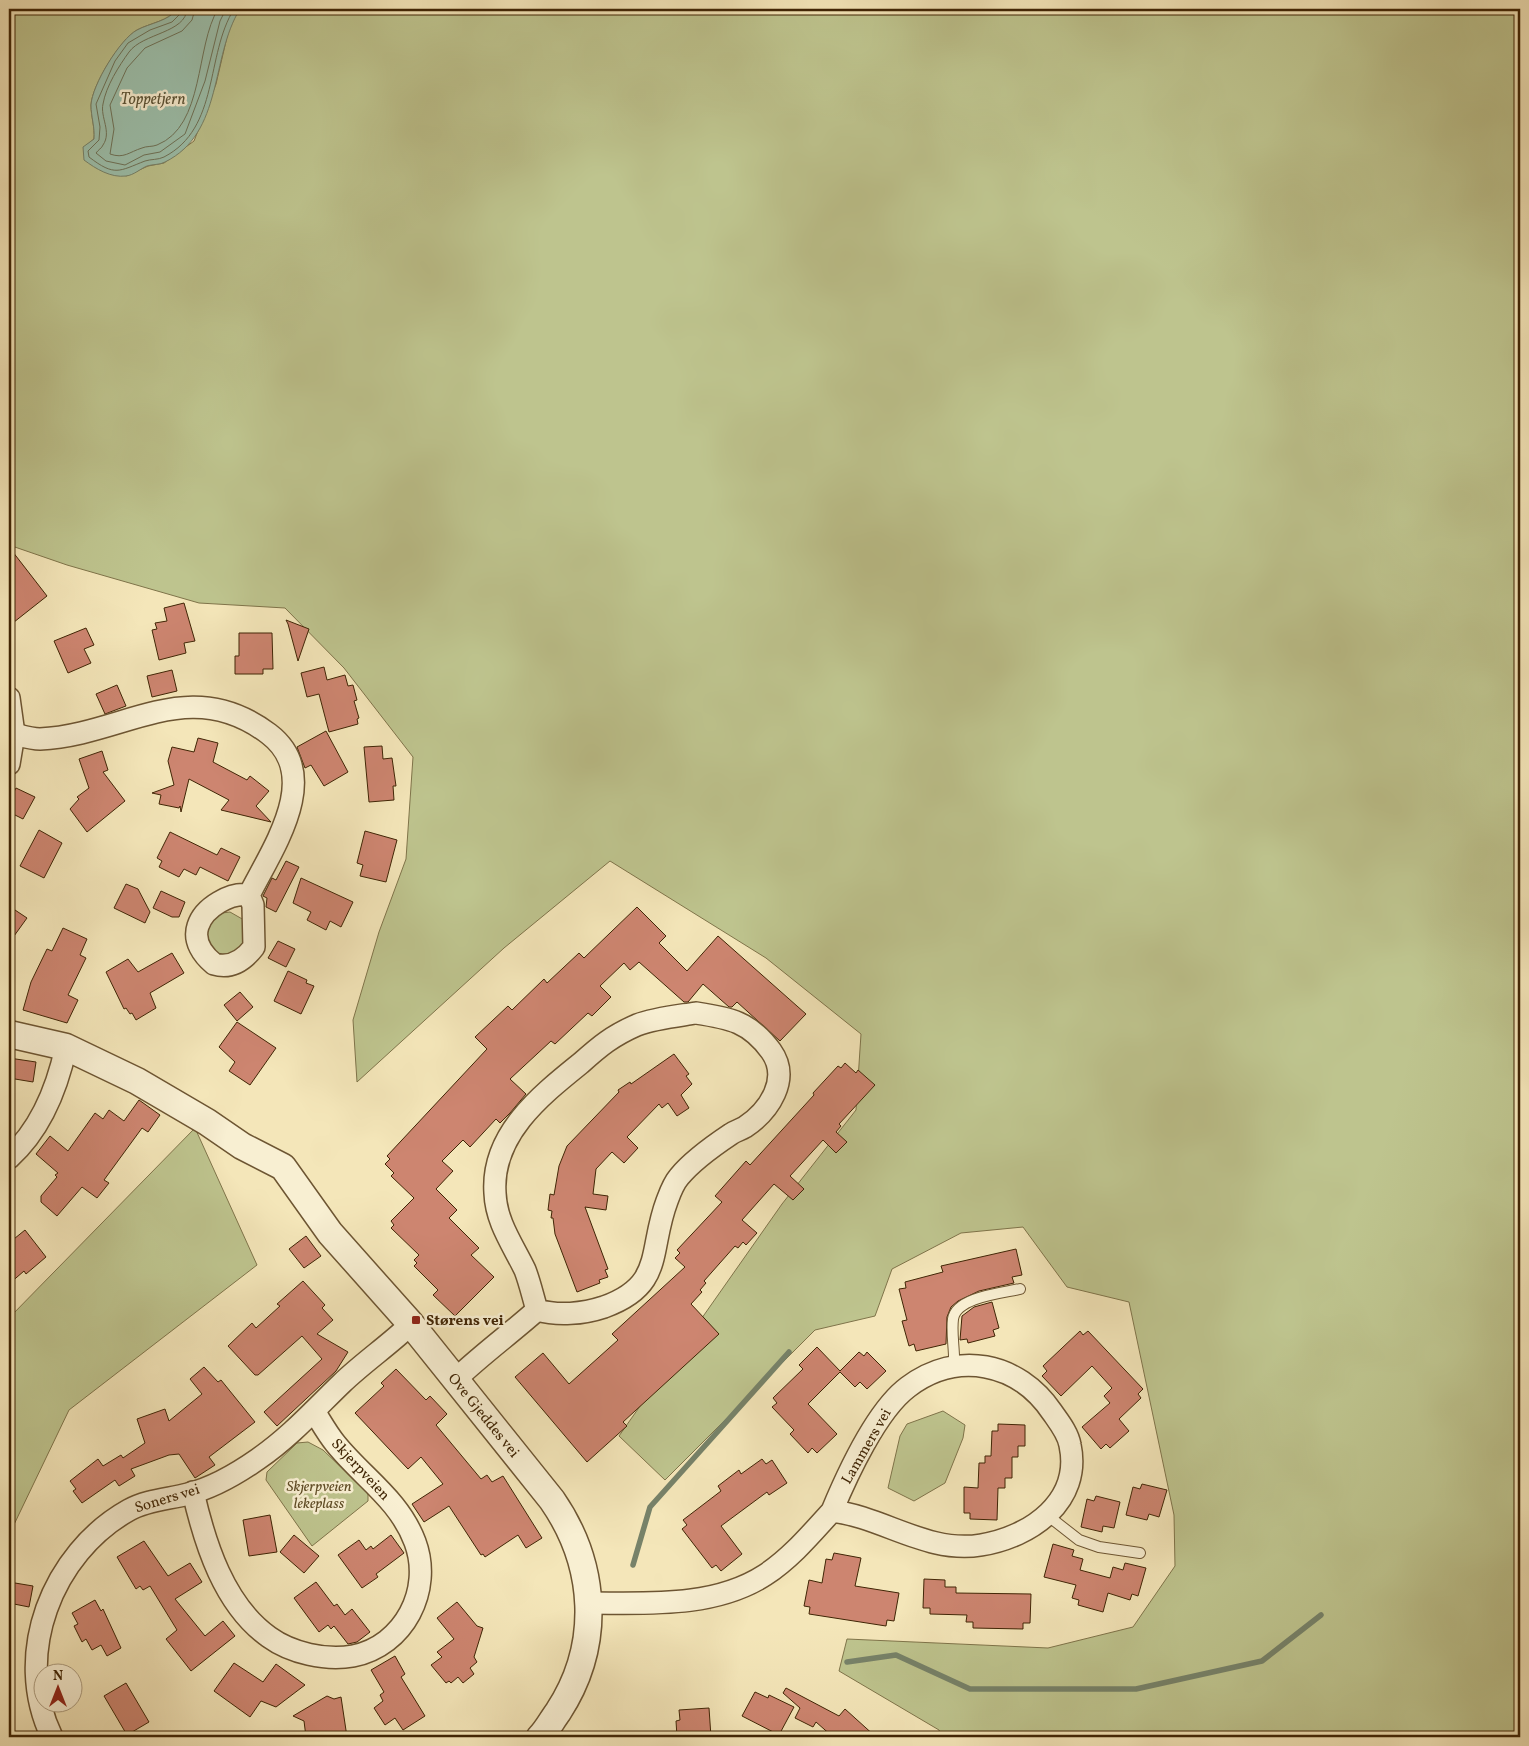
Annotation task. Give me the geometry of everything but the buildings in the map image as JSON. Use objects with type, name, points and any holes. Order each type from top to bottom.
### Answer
[{"type":"street","points":[[9,698],[14,734],[9,764]]},
{"type":"street","points":[[14,734],[38,739],[77,734],[163,711],[192,706],[218,709],[256,725],[273,737],[289,756],[295,782],[292,803],[286,820],[249,894]]},
{"type":"street","points":[[696,1013],[734,1020],[756,1032],[776,1060],[778,1078],[776,1093],[765,1110],[687,1167],[676,1180],[662,1215],[651,1268],[636,1290],[626,1298],[589,1312],[561,1314],[537,1310],[526,1273],[502,1226],[494,1193],[501,1150],[522,1117],[548,1089],[596,1048],[647,1021],[696,1013]]},
{"type":"street","name":"Ove Gjeddes vei","points":[[9,1034],[66,1047],[137,1081],[207,1122],[242,1146],[283,1167],[330,1233],[411,1324],[566,1521],[578,1547],[589,1603],[584,1654],[569,1695],[540,1737]]},
{"type":"street","points":[[9,1158],[23,1145],[41,1120],[62,1064],[66,1047]]},
{"type":"street","points":[[455,1380],[492,1346],[511,1334],[537,1310]]},
{"type":"street","name":"Soners vei","points":[[52,1737],[46,1724],[39,1695],[36,1668],[40,1638],[48,1605],[66,1566],[84,1545],[131,1509],[193,1492],[235,1474],[260,1458],[314,1411],[373,1355],[411,1324]]},
{"type":"street","name":"Lammers vei","points":[[589,1603],[683,1601],[719,1594],[744,1586],[765,1575],[794,1552],[832,1511],[855,1463],[890,1403],[907,1387],[926,1375],[954,1366],[971,1364],[1004,1371],[1028,1385],[1047,1405],[1063,1428],[1070,1443],[1072,1460],[1070,1478],[1062,1499],[1041,1521],[1016,1534],[982,1545],[954,1547],[886,1528],[846,1513],[832,1511]]},
{"type":"street","name":"Skjerpveien","points":[[193,1492],[216,1566],[228,1589],[248,1618],[270,1638],[305,1653],[322,1657],[353,1656],[379,1646],[409,1618],[417,1601],[420,1564],[416,1543],[396,1507],[382,1489],[334,1442],[314,1411]]},
{"type":"lane","points":[[954,1366],[953,1319],[956,1310],[969,1301],[1020,1290]]},
{"type":"lane","points":[[1047,1515],[1079,1540],[1100,1547],[1140,1553]]},
{"type":"green space","points":[[9,9],[177,9],[169,16],[130,35],[115,53],[96,86],[91,105],[94,139],[83,148],[126,176],[148,166],[164,163],[194,141],[216,84],[230,24],[240,9],[1520,9],[1520,1737],[942,1737],[939,1730],[839,1671],[847,1639],[1048,1648],[1133,1627],[1175,1566],[1174,1515],[1129,1302],[1067,1287],[1023,1227],[961,1233],[892,1269],[875,1316],[815,1330],[665,1480],[619,1436],[782,1204],[856,1110],[861,1034],[766,958],[610,861],[504,948],[357,1082],[353,1020],[379,932],[406,859],[413,757],[344,668],[285,608],[199,603],[67,565],[9,545]]},
{"type":"green space","points":[[230,912],[244,920],[250,935],[233,958],[212,954],[205,926],[222,913]]},
{"type":"green space","points":[[195,1128],[257,1265],[69,1410],[9,1535],[9,1318]]},
{"type":"green space","points":[[943,1411],[965,1425],[963,1438],[945,1483],[914,1501],[888,1488],[900,1436],[907,1424]]},
{"type":"green space","name":"Skjerpveien lekeplass","points":[[308,1442],[323,1450],[368,1493],[368,1501],[312,1546],[266,1480],[267,1472],[297,1443]]},
{"type":"water","name":"Toppetjern","points":[[177,9],[240,9],[224,49],[207,114],[197,133],[184,149],[165,162],[147,166],[126,176],[115,176],[104,172],[84,160],[83,147],[94,139],[91,105],[96,86],[115,52],[130,35],[169,16]]},
{"type":"waterway","points":[[633,1565],[650,1507],[789,1352]]},
{"type":"waterway","points":[[847,1662],[896,1655],[970,1689],[1136,1689],[1262,1661],[1321,1615]]},
{"type":"place","name":"Størens vei","points":[[416,1320]]}]
